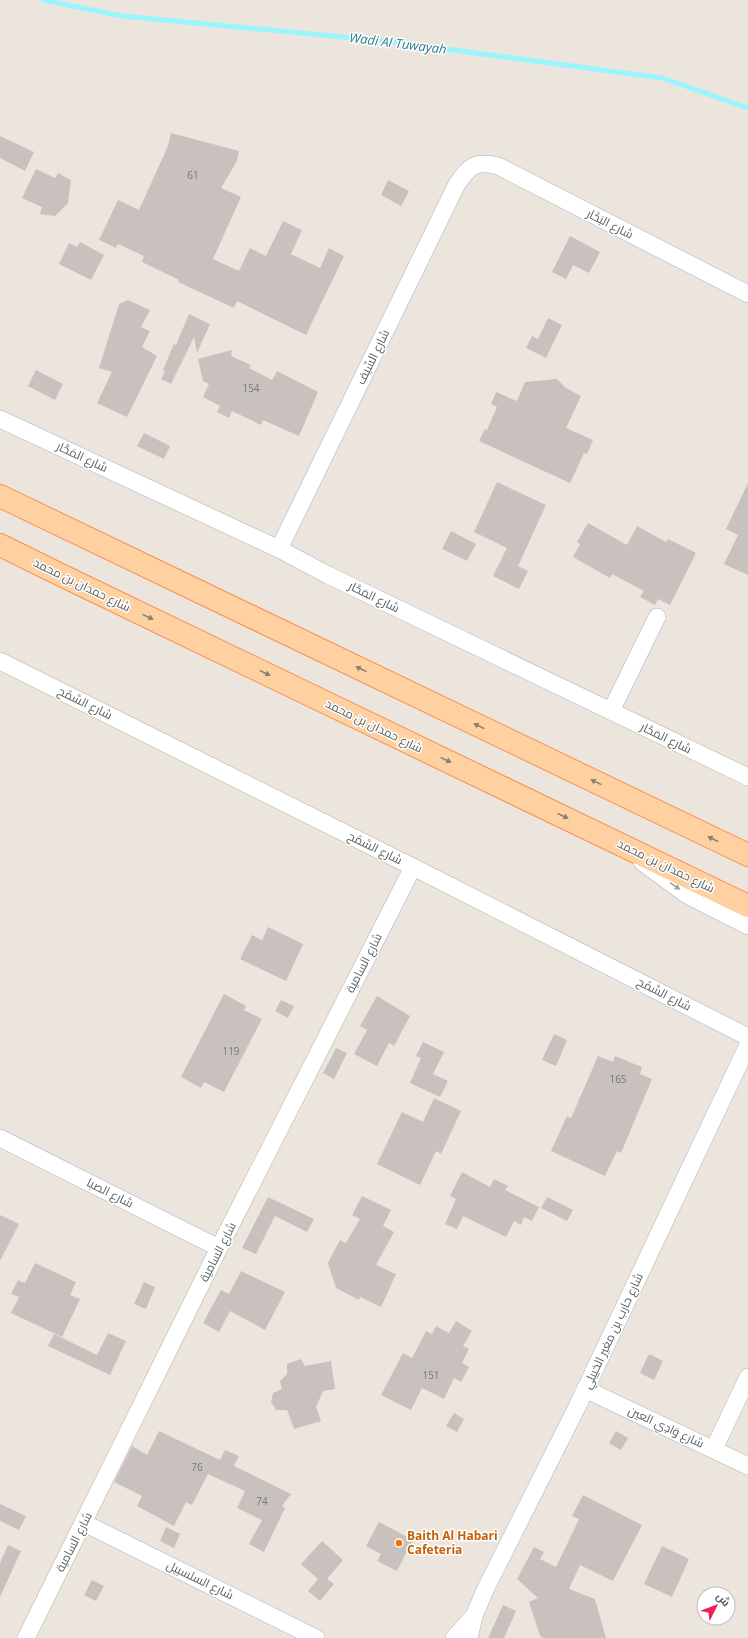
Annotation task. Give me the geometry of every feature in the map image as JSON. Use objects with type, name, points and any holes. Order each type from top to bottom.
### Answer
[{"type":"main road","points":[[0,496],[748,855]]},
{"type":"main road","name":"شارع حمدان بن محمد","points":[[0,544],[63,576],[748,906]]},
{"type":"street","name":"شارع البَحَّار","points":[[470,167],[480,163],[498,166],[748,294]]},
{"type":"street","name":"شارع السِّيف","points":[[279,549],[457,184],[470,167]]},
{"type":"street","name":"شارع المَحَّار","points":[[0,419],[279,549],[328,575],[748,777]]},
{"type":"street","points":[[611,711],[657,617]]},
{"type":"street","name":"شارع السَّمْح","points":[[0,661],[413,867],[748,1037]]},
{"type":"street","points":[[622,845],[687,895],[748,926]]},
{"type":"street","name":"شارع السامية","points":[[26,1638],[219,1248],[413,867]]},
{"type":"street","name":"شارع حارب بن مغير الخييلي","points":[[469,1638],[474,1616],[585,1389],[748,1045]]},
{"type":"street","name":"شارع الصبا","points":[[0,1138],[219,1248]]},
{"type":"street","points":[[714,1449],[748,1377]]},
{"type":"street","name":"شارع وَادِي العين","points":[[585,1389],[748,1466]]},
{"type":"street","name":"شارع السلسبيل","points":[[84,1523],[316,1638]]},
{"type":"street","name":"شارع حارب بن مغير الخييلي","points":[[454,1638],[474,1616]]},
{"type":"building","points":[[171,133],[239,151],[237,161],[221,188],[241,197],[213,259],[239,271],[250,248],[266,256],[283,221],[302,230],[291,254],[320,268],[329,248],[344,256],[306,335],[237,301],[234,308],[178,282],[179,280],[142,262],[144,256],[118,244],[116,248],[99,240],[118,200],[139,210],[168,146]]},
{"type":"building","points":[[0,136],[34,152],[25,171],[0,158]]},
{"type":"building","points":[[36,169],[55,178],[58,173],[71,180],[68,203],[55,216],[40,214],[42,207],[22,198]]},
{"type":"building","points":[[388,180],[409,191],[401,206],[381,195]]},
{"type":"building","points":[[570,236],[600,252],[589,273],[573,265],[566,279],[552,272]]},
{"type":"building","points":[[80,242],[104,255],[91,280],[59,264],[69,243],[77,247]]},
{"type":"building","points":[[128,300],[150,310],[141,327],[150,331],[142,347],[157,356],[127,417],[97,403],[112,372],[99,368],[119,304]]},
{"type":"building","points":[[189,314],[210,324],[197,353],[194,337],[171,384],[161,379],[165,371],[163,370],[174,344],[176,345]]},
{"type":"building","points":[[548,318],[562,325],[546,358],[526,348],[532,336],[538,339]]},
{"type":"building","points":[[232,350],[231,356],[251,365],[249,368],[272,380],[277,371],[318,392],[299,436],[263,420],[261,425],[232,411],[229,418],[217,412],[220,406],[203,397],[209,384],[203,381],[198,359]]},
{"type":"building","points":[[36,370],[63,384],[55,400],[28,386]]},
{"type":"building","points":[[557,379],[566,388],[581,396],[566,428],[593,440],[587,454],[584,453],[570,483],[479,441],[485,429],[487,430],[497,407],[491,404],[496,392],[517,401],[525,382]]},
{"type":"building","points":[[144,433],[170,446],[164,459],[137,446]]},
{"type":"building","points":[[497,482],[546,505],[518,566],[528,571],[519,589],[493,576],[507,548],[474,532]]},
{"type":"building","points":[[748,483],[748,575],[724,564],[738,535],[726,529]]},
{"type":"building","points":[[588,523],[627,545],[637,526],[666,542],[668,539],[696,553],[670,605],[658,599],[655,605],[640,597],[644,591],[612,574],[610,578],[573,557],[580,544],[577,542]]},
{"type":"building","points":[[451,531],[476,544],[467,561],[442,549]]},
{"type":"building","points":[[268,927],[303,944],[286,981],[240,959],[252,935],[262,940]]},
{"type":"building","points":[[224,994],[246,1006],[244,1010],[262,1019],[224,1092],[204,1082],[201,1088],[181,1077]]},
{"type":"building","points":[[377,996],[410,1016],[394,1046],[389,1043],[377,1066],[354,1054],[367,1030],[360,1026]]},
{"type":"building","points":[[281,1000],[294,1006],[288,1018],[275,1011]]},
{"type":"building","points":[[554,1034],[567,1040],[556,1066],[542,1060]]},
{"type":"building","points":[[423,1042],[444,1052],[433,1074],[448,1081],[440,1097],[410,1083],[421,1058],[416,1056]]},
{"type":"building","points":[[336,1048],[347,1053],[334,1079],[323,1073]]},
{"type":"building","points":[[598,1056],[613,1062],[615,1056],[642,1067],[640,1074],[652,1079],[621,1153],[617,1151],[605,1176],[551,1151],[567,1116],[571,1118]]},
{"type":"building","points":[[434,1098],[461,1111],[441,1154],[436,1151],[420,1185],[377,1164],[402,1112],[423,1122]]},
{"type":"building","points":[[462,1172],[490,1187],[494,1179],[508,1186],[505,1190],[539,1207],[532,1221],[524,1217],[521,1225],[514,1221],[506,1237],[463,1216],[457,1229],[445,1224],[456,1199],[450,1196]]},
{"type":"building","points":[[362,1196],[391,1210],[383,1226],[394,1232],[376,1265],[396,1274],[381,1307],[360,1297],[359,1300],[336,1288],[328,1263],[340,1240],[346,1243],[360,1219],[352,1215]]},
{"type":"building","points":[[268,1197],[314,1219],[307,1232],[275,1216],[256,1254],[242,1248]]},
{"type":"building","points":[[547,1197],[573,1210],[567,1221],[541,1208]]},
{"type":"building","points":[[0,1215],[19,1224],[0,1261]]},
{"type":"building","points":[[35,1263],[76,1282],[70,1295],[80,1299],[62,1337],[11,1313],[19,1297],[11,1294],[18,1280],[25,1283]]},
{"type":"building","points":[[241,1271],[285,1292],[265,1330],[230,1311],[219,1332],[203,1323],[221,1290],[229,1294]]},
{"type":"building","points":[[144,1282],[155,1287],[146,1309],[134,1304]]},
{"type":"building","points":[[456,1321],[472,1331],[463,1346],[469,1349],[462,1363],[469,1367],[461,1382],[454,1378],[444,1399],[422,1388],[411,1410],[381,1395],[403,1353],[412,1358],[426,1331],[432,1334],[436,1326],[449,1333]]},
{"type":"building","points":[[108,1333],[126,1341],[110,1375],[48,1346],[54,1334],[97,1355]]},
{"type":"building","points":[[649,1354],[663,1361],[654,1380],[640,1373]]},
{"type":"building","points":[[301,1359],[305,1366],[331,1361],[335,1389],[323,1391],[316,1407],[321,1421],[294,1429],[287,1410],[276,1410],[271,1402],[273,1393],[282,1389],[280,1381],[287,1374],[287,1364]]},
{"type":"building","points":[[454,1413],[464,1419],[457,1432],[446,1426]]},
{"type":"building","points":[[159,1431],[220,1460],[225,1450],[239,1456],[234,1466],[291,1494],[282,1506],[285,1508],[264,1552],[249,1544],[262,1520],[237,1508],[245,1491],[208,1474],[192,1505],[186,1502],[174,1526],[137,1506],[142,1496],[114,1482],[132,1446],[147,1455]]},
{"type":"building","points":[[616,1431],[628,1438],[621,1450],[609,1443]]},
{"type":"building","points":[[583,1495],[642,1525],[613,1581],[580,1565],[569,1589],[595,1599],[606,1638],[544,1638],[540,1636],[529,1602],[538,1598],[517,1579],[534,1547],[544,1552],[540,1559],[556,1567],[579,1519],[572,1516]]},
{"type":"building","points":[[0,1504],[26,1516],[19,1530],[0,1521]]},
{"type":"building","points":[[379,1522],[413,1540],[397,1571],[377,1561],[381,1554],[366,1546]]},
{"type":"building","points":[[166,1527],[180,1534],[174,1548],[160,1541]]},
{"type":"building","points":[[322,1541],[343,1560],[327,1579],[334,1584],[320,1601],[308,1591],[318,1579],[301,1564]]},
{"type":"building","points":[[8,1545],[21,1551],[0,1597],[0,1563]]},
{"type":"building","points":[[662,1546],[689,1559],[672,1597],[644,1584]]},
{"type":"building","points":[[92,1580],[104,1586],[96,1601],[84,1595]]},
{"type":"building","points":[[503,1605],[516,1611],[504,1638],[488,1638]]},
{"type":"waterway","name":"Wadi Al Tuwayah","points":[[43,0],[122,16],[386,41],[662,78],[748,108]]},
{"type":"place","name":"Baith Al Habari Cafeteria","points":[[399,1543]]}]
